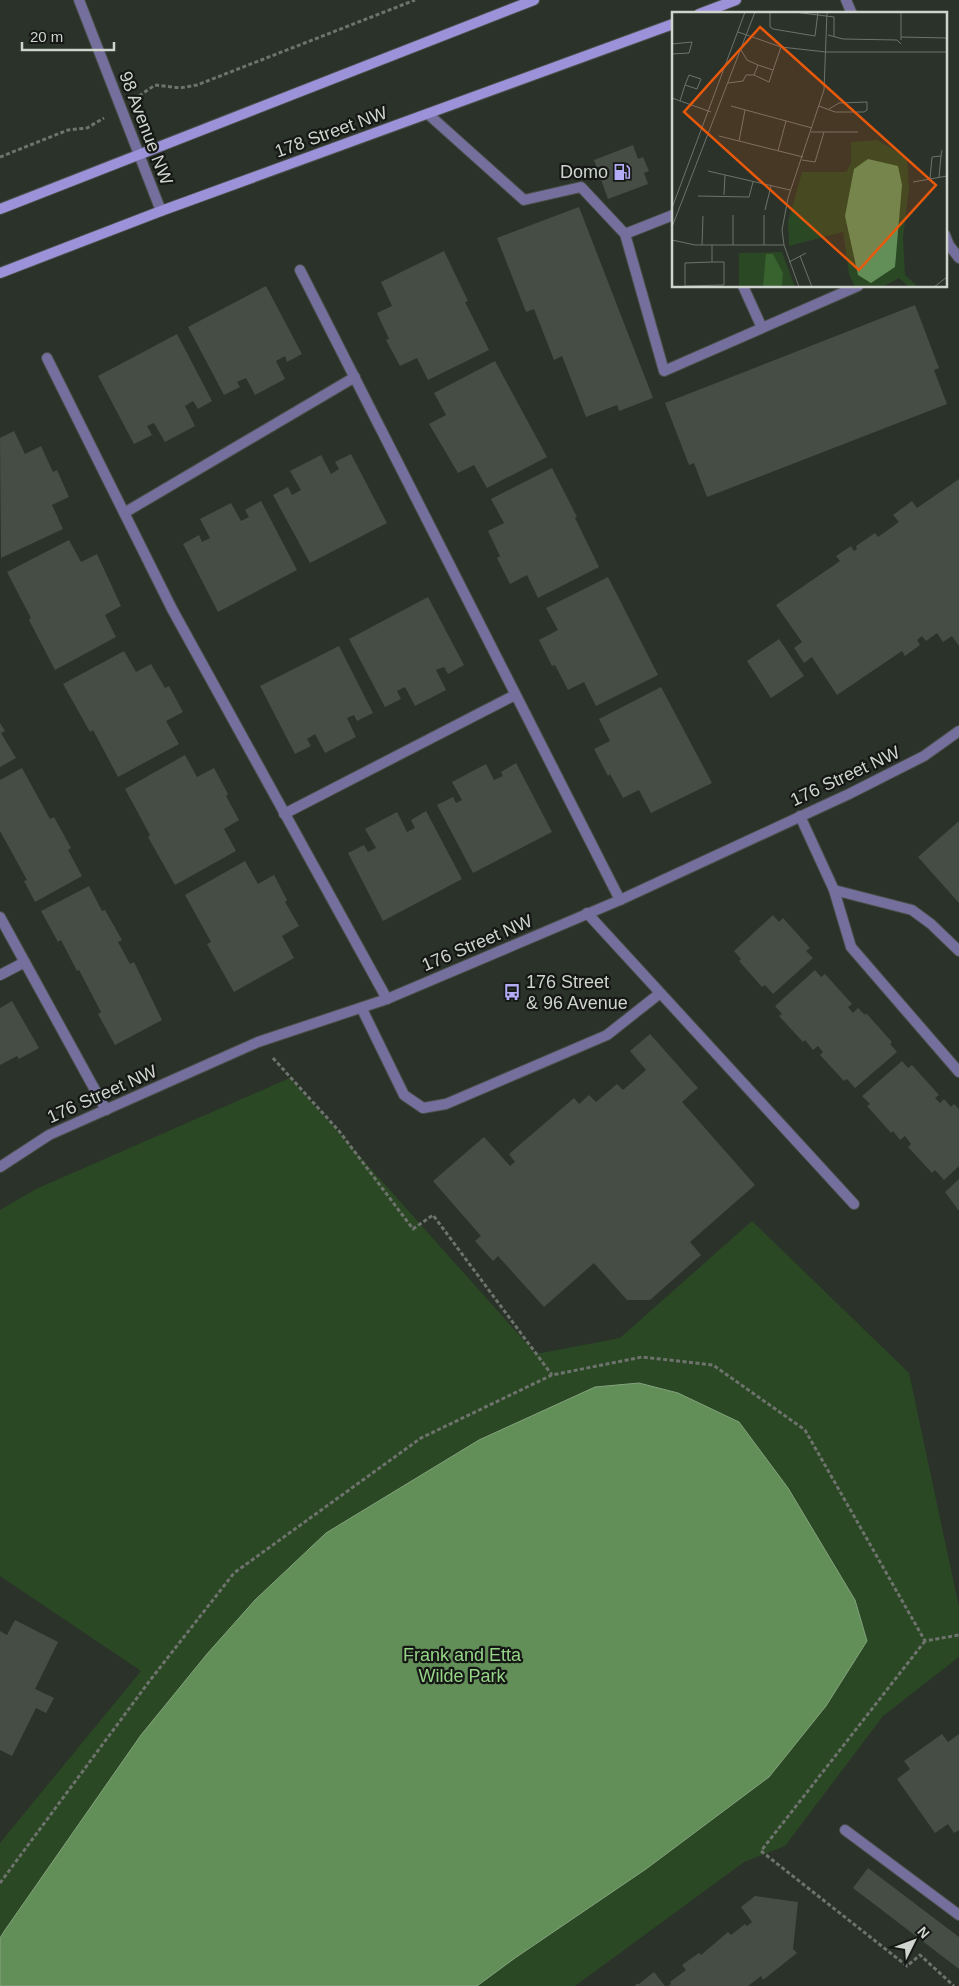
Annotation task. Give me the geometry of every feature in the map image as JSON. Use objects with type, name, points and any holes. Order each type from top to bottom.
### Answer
[{"type":"main road","points":[[0,210],[534,0]]},
{"type":"main road","points":[[705,12],[736,0]]},
{"type":"main road","name":"178 Street NW","points":[[0,273],[161,211],[672,24]]},
{"type":"street","name":"98 Avenue NW","points":[[79,0],[161,211]]},
{"type":"street","points":[[846,0],[851,12]]},
{"type":"street","points":[[428,114],[524,200],[581,187],[624,234],[664,371],[853,288]]},
{"type":"street","points":[[624,234],[672,215]]},
{"type":"street","points":[[947,242],[959,258]]},
{"type":"street","points":[[300,270],[620,900]]},
{"type":"street","points":[[744,288],[762,328]]},
{"type":"street","points":[[46,358],[172,609],[387,999]]},
{"type":"street","points":[[124,513],[355,377]]},
{"type":"street","points":[[284,814],[515,696]]},
{"type":"street","name":"176 Street NW","points":[[0,1167],[49,1136],[258,1042],[362,1009],[620,900],[849,794],[924,756],[959,731]]},
{"type":"street","points":[[800,816],[834,890],[851,947],[959,1072]]},
{"type":"street","points":[[834,890],[912,910],[931,924],[959,951]]},
{"type":"street","points":[[587,913],[854,1204]]},
{"type":"street","points":[[0,918],[106,1110]]},
{"type":"street","points":[[0,976],[25,962]]},
{"type":"street","points":[[362,1009],[404,1095],[423,1108],[446,1104],[608,1035],[660,994]]},
{"type":"street","points":[[846,1830],[959,1915]]},
{"type":"path","points":[[155,85],[180,88],[197,85],[415,0]]},
{"type":"path","points":[[0,157],[68,130],[87,128]]},
{"type":"path","points":[[258,1042],[339,1131],[413,1228],[433,1215],[552,1375]]},
{"type":"path","points":[[0,1883],[151,1679],[234,1573],[421,1438],[552,1375],[642,1357],[713,1365],[805,1430],[925,1641],[959,1635]]},
{"type":"green space","name":"Frank and Etta Wilde Park","points":[[290,1078],[536,1354],[620,1338],[752,1221],[909,1373],[959,1607],[959,1657],[883,1716],[785,1846],[744,1862],[575,1986],[0,1986],[0,1843],[141,1671],[0,1576],[0,1210],[36,1189]]},
{"type":"shaded area","points":[[639,1383],[678,1393],[739,1422],[788,1488],[855,1600],[867,1641],[826,1706],[769,1777],[646,1869],[477,1986],[0,1986],[0,1938],[141,1735],[207,1654],[255,1600],[326,1533],[479,1440],[595,1387]]},
{"type":"building","name":"Domo","points":[[633,145],[638,159],[643,157],[649,171],[644,173],[648,184],[608,199],[594,160]]},
{"type":"building","points":[[579,207],[653,398],[619,411],[617,405],[586,417],[562,356],[554,360],[534,309],[526,312],[497,238]]},
{"type":"building","points":[[444,251],[468,301],[465,302],[489,350],[428,380],[417,358],[400,366],[386,340],[389,339],[377,313],[392,306],[381,282]]},
{"type":"building","points":[[266,286],[302,354],[287,362],[285,356],[276,361],[285,379],[255,395],[246,378],[237,382],[240,387],[224,395],[188,327]]},
{"type":"building","points":[[915,305],[939,368],[934,370],[947,404],[707,497],[694,463],[689,465],[665,403]]},
{"type":"building","points":[[177,334],[212,401],[198,409],[193,401],[185,406],[195,426],[165,442],[154,423],[147,426],[152,435],[134,444],[98,376]]},
{"type":"building","points":[[495,361],[547,457],[487,488],[474,465],[458,473],[429,424],[446,415],[434,393]]},
{"type":"building","points":[[14,431],[25,454],[41,446],[53,472],[57,470],[69,497],[52,505],[63,529],[1,558],[0,438]]},
{"type":"building","points":[[351,454],[387,523],[310,563],[273,495],[288,487],[292,495],[301,490],[290,471],[321,455],[331,474],[339,469],[335,462]]},
{"type":"building","points":[[552,468],[577,517],[575,518],[599,567],[538,598],[527,575],[510,584],[497,558],[500,556],[488,531],[504,523],[491,499]]},
{"type":"building","points":[[959,479],[959,646],[952,636],[943,642],[937,633],[926,641],[922,636],[917,640],[920,645],[905,656],[902,651],[837,695],[812,657],[804,663],[794,648],[802,642],[776,605],[840,561],[836,556],[851,546],[854,551],[857,549],[856,546],[875,533],[878,537],[899,522],[893,515],[912,501],[917,508]]},
{"type":"building","points":[[261,501],[297,570],[218,612],[183,544],[199,535],[202,542],[210,538],[200,519],[231,503],[241,521],[249,517],[245,510]]},
{"type":"building","points":[[69,540],[81,562],[97,554],[121,606],[105,615],[116,637],[55,670],[7,572]]},
{"type":"building","points":[[608,577],[658,675],[596,706],[584,682],[568,690],[555,665],[552,666],[539,640],[558,630],[546,608]]},
{"type":"building","points":[[428,597],[464,665],[448,674],[444,667],[436,670],[446,690],[415,706],[405,687],[397,691],[401,699],[385,707],[349,639]]},
{"type":"building","points":[[779,639],[804,676],[771,698],[747,661]]},
{"type":"building","points":[[339,646],[373,713],[357,721],[354,715],[347,718],[356,737],[325,753],[315,734],[307,739],[311,746],[295,754],[260,686]]},
{"type":"building","points":[[124,651],[136,672],[151,664],[165,688],[169,686],[183,712],[166,721],[179,744],[118,777],[93,730],[90,732],[63,684]]},
{"type":"building","points":[[661,687],[712,783],[651,813],[639,790],[623,798],[610,774],[608,776],[594,749],[610,741],[599,719]]},
{"type":"building","points":[[0,723],[5,731],[1,733],[16,758],[0,767]]},
{"type":"building","points":[[185,755],[197,777],[214,768],[239,820],[224,829],[236,851],[175,885],[148,837],[150,835],[125,789]]},
{"type":"building","points":[[516,763],[552,832],[473,873],[437,805],[453,797],[456,803],[462,800],[452,782],[486,764],[494,780],[503,776],[501,772]]},
{"type":"building","points":[[22,768],[50,819],[54,817],[71,848],[68,850],[82,876],[35,902],[24,881],[27,880],[0,831],[0,780]]},
{"type":"building","points":[[426,811],[462,879],[383,921],[348,853],[364,845],[368,852],[376,848],[365,829],[397,812],[407,832],[415,828],[411,820]]},
{"type":"building","points":[[959,821],[959,903],[918,857]]},
{"type":"building","points":[[245,861],[258,884],[274,875],[287,900],[285,902],[299,926],[282,936],[294,958],[234,992],[207,944],[211,942],[185,895]]},
{"type":"building","points":[[89,886],[102,911],[105,910],[122,940],[118,942],[130,964],[134,962],[162,1020],[115,1045],[98,1014],[101,1012],[79,970],[77,971],[61,940],[58,942],[41,911]]},
{"type":"building","points":[[773,915],[779,922],[783,918],[810,948],[806,951],[813,958],[773,994],[765,985],[762,987],[739,961],[741,959],[734,951]]},
{"type":"building","points":[[815,970],[821,977],[825,974],[852,1004],[848,1007],[853,1013],[858,1008],[865,1015],[866,1013],[892,1042],[890,1044],[897,1052],[855,1088],[847,1079],[844,1081],[820,1055],[823,1052],[818,1046],[813,1050],[805,1040],[803,1042],[779,1016],[782,1014],[775,1006]]},
{"type":"building","points":[[12,1001],[39,1048],[19,1059],[17,1056],[0,1065],[0,1008]]},
{"type":"building","points":[[650,1034],[698,1088],[682,1102],[755,1185],[690,1242],[701,1255],[650,1300],[627,1300],[594,1263],[544,1307],[498,1256],[493,1261],[475,1241],[481,1236],[433,1181],[484,1137],[510,1166],[515,1162],[509,1154],[574,1098],[579,1104],[589,1095],[596,1102],[617,1084],[623,1090],[646,1070],[630,1051]]},
{"type":"building","points":[[902,1061],[908,1068],[912,1065],[939,1095],[935,1098],[940,1103],[944,1099],[951,1107],[954,1104],[959,1109],[959,1166],[944,1180],[935,1170],[932,1173],[908,1147],[911,1144],[905,1136],[900,1140],[893,1131],[891,1133],[867,1106],[870,1104],[862,1096]]},
{"type":"building","points":[[959,1179],[959,1211],[945,1192]]},
{"type":"building","points":[[15,1620],[58,1642],[35,1689],[54,1698],[46,1713],[36,1708],[12,1756],[0,1750],[0,1631],[7,1635]]},
{"type":"building","points":[[942,1734],[948,1742],[959,1734],[959,1830],[954,1833],[948,1824],[935,1833],[897,1779],[910,1769],[904,1761]]},
{"type":"building","points":[[868,1868],[959,1937],[959,1969],[853,1888]]},
{"type":"building","points":[[755,1896],[798,1902],[793,1949],[797,1953],[763,1980],[761,1976],[748,1986],[668,1986],[671,1984],[670,1982],[686,1970],[682,1965],[699,1953],[701,1955],[728,1932],[731,1935],[745,1924],[747,1926],[752,1922],[741,1907]]},
{"type":"building","points":[[654,1972],[665,1986],[635,1986],[636,1984],[639,1984]]},
{"type":"place","name":"Domo","points":[[622,172]]},
{"type":"place","name":"176 Street & 96 Avenue","points":[[512,992]]}]
